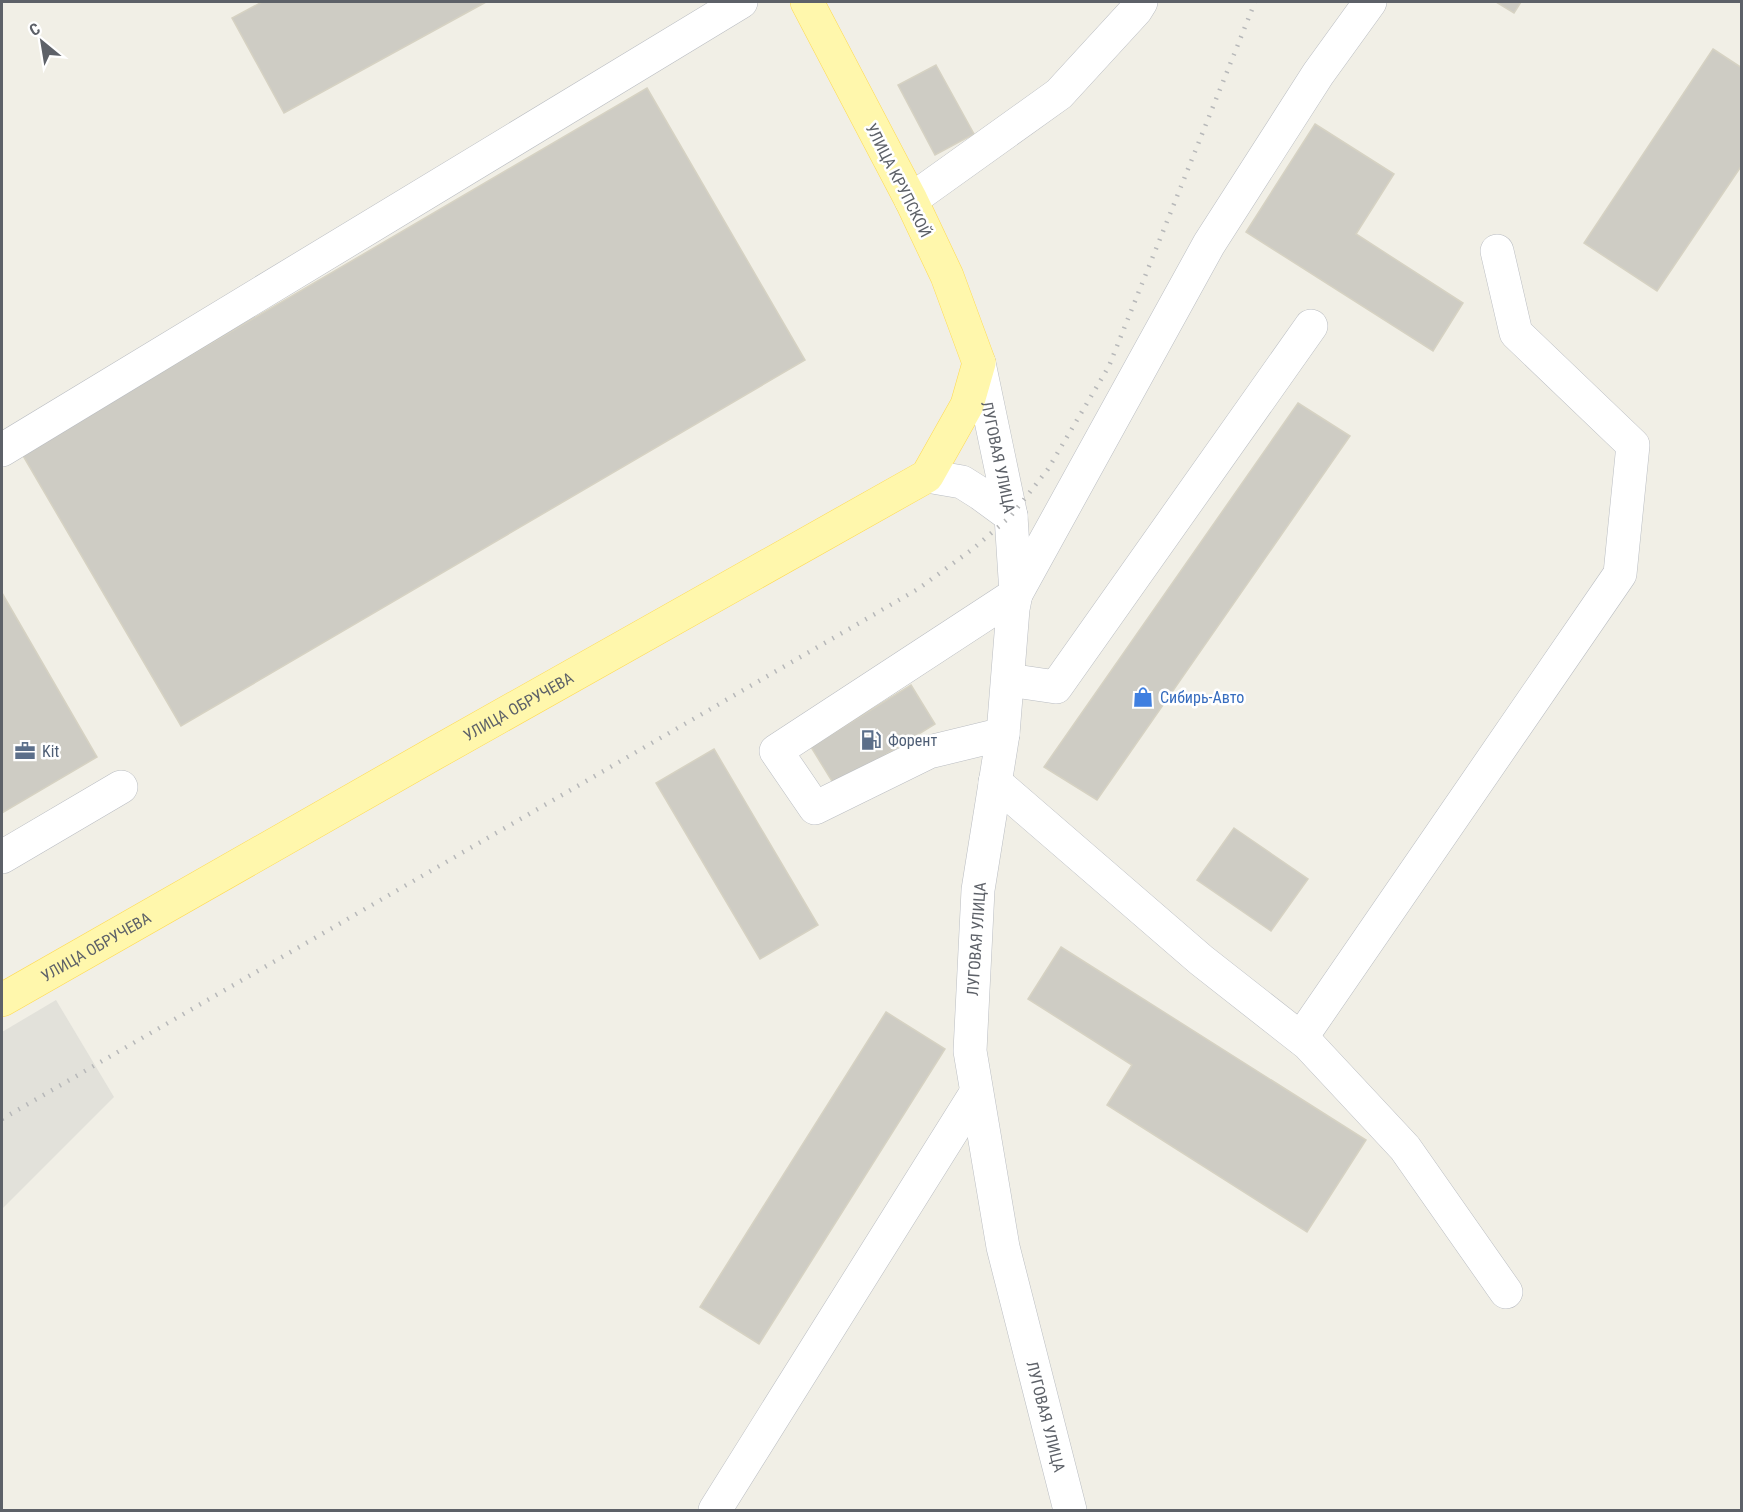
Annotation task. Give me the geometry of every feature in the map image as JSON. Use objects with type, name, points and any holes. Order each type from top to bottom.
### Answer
[{"type":"main road","name":"УЛИЦА КРУПСКОЙ","points":[[807,2],[947,276],[979,363]]},
{"type":"main road","points":[[927,476],[967,405],[979,363]]},
{"type":"main road","name":"УЛИЦА ОБРУЧЕВА","points":[[2,1000],[927,476]]},
{"type":"street","points":[[2,450],[741,2]]},
{"type":"street","points":[[1003,734],[929,753],[814,808],[776,751],[1016,594],[1209,244],[1318,74],[1370,2]]},
{"type":"street","points":[[910,200],[1059,94],[1136,4]]},
{"type":"street","points":[[1301,1038],[1620,574],[1634,446],[1516,333],[1497,251]]},
{"type":"street","points":[[1008,680],[1056,687],[1311,326]]},
{"type":"street","name":"ЛУГОВАЯ УЛИЦА","points":[[979,363],[1011,516],[1016,594],[1003,734],[978,890],[970,1051],[1003,1247],[1070,1510]]},
{"type":"street","points":[[927,476],[962,482],[1011,516]]},
{"type":"street","points":[[995,782],[1201,960],[1301,1038],[1405,1148],[1506,1292]]},
{"type":"street","points":[[2,857],[121,787]]},
{"type":"street","points":[[715,1510],[976,1093]]},
{"type":"shaded area","points":[[56,1000],[114,1097],[2,1209],[2,1032]]},
{"type":"building","points":[[262,2],[486,2],[284,113],[232,18]]},
{"type":"building","points":[[1496,2],[1521,2],[1514,13]]},
{"type":"building","points":[[1713,49],[1742,68],[1742,165],[1657,291],[1584,243]]},
{"type":"building","points":[[936,65],[974,134],[935,155],[898,85]]},
{"type":"building","points":[[647,88],[805,360],[181,726],[22,454]]},
{"type":"building","points":[[1315,124],[1394,174],[1356,234],[1463,303],[1433,351],[1246,232]]},
{"type":"building","points":[[1298,403],[1350,436],[1097,800],[1044,767]]},
{"type":"building","points":[[2,593],[97,757],[2,813]]},
{"type":"building","points":[[911,685],[935,724],[835,786],[811,747]]},
{"type":"building","points":[[714,749],[818,925],[760,959],[656,783]]},
{"type":"building","points":[[1234,828],[1308,879],[1271,931],[1197,880]]},
{"type":"building","points":[[1061,947],[1366,1140],[1307,1232],[1107,1105],[1132,1065],[1028,999]]},
{"type":"building","points":[[886,1012],[945,1049],[759,1344],[700,1307]]},
{"type":"railway","points":[[2,1119],[918,589],[974,548],[1011,516],[1048,469],[1109,366],[1255,2]]},
{"type":"place","name":"Сибирь-Авто","points":[[1143,697]]},
{"type":"place","name":"Форент","points":[[871,740]]},
{"type":"place","name":"Kit","points":[[25,751]]}]
